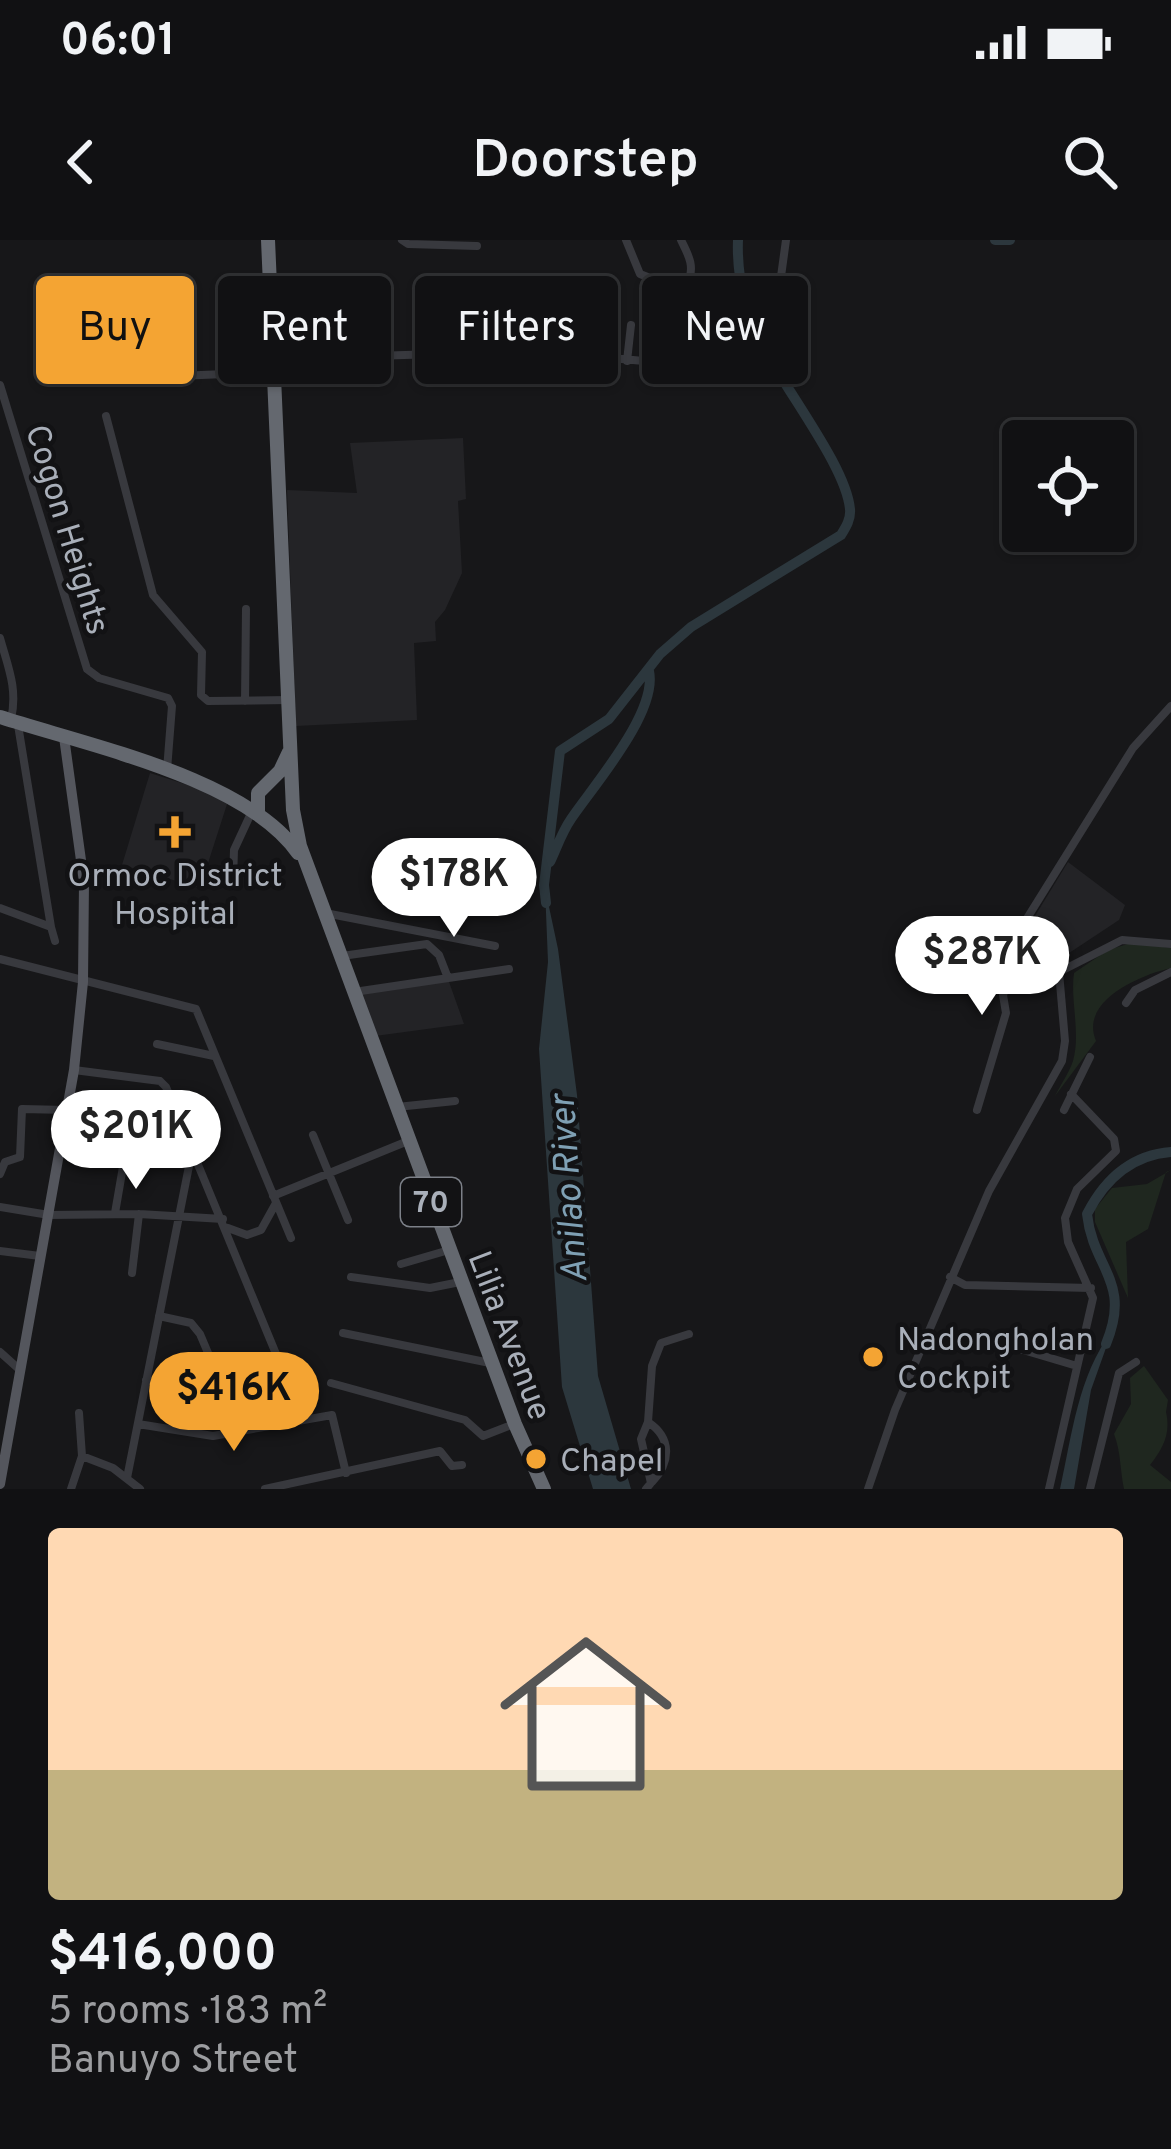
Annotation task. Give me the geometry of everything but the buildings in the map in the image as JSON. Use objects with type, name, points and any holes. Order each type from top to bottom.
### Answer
[{"type":"highway","name":"70","points":[[268,240],[270,276]]},
{"type":"highway","name":"70","points":[[275,384],[293,802],[304,862]]},
{"type":"highway","points":[[9,720],[220,790],[240,794],[279,783],[293,802],[282,821],[259,814],[220,790]]},
{"type":"highway","points":[[259,814],[256,798],[284,765],[291,748]]},
{"type":"highway","name":"70","points":[[259,814],[286,837],[304,862]]},
{"type":"highway","name":"Lilia Avenue","points":[[304,862],[515,1424],[544,1489]]},
{"type":"main road","points":[[0,1484],[74,1070],[83,982],[84,882],[64,737]]},
{"type":"street","points":[[401,240],[477,246]]},
{"type":"street","points":[[626,240],[640,274],[668,285],[687,283],[691,276],[681,240]]},
{"type":"street","points":[[781,276],[786,240]]},
{"type":"street","points":[[627,361],[631,326]]},
{"type":"street","points":[[618,360],[642,362]]},
{"type":"street","name":"Cogon Heights","points":[[0,386],[87,669],[99,678],[168,698],[172,706],[166,772]]},
{"type":"street","points":[[106,416],[153,595],[202,652],[201,694],[208,700],[290,700]]},
{"type":"street","points":[[245,700],[246,609]]},
{"type":"street","points":[[0,638],[15,701],[9,720],[55,941]]},
{"type":"street","points":[[977,1110],[1006,1013],[1003,995],[1019,938],[1133,748],[1171,706]]},
{"type":"street","points":[[233,880],[234,850],[259,814]]},
{"type":"street","points":[[0,908],[51,927]]},
{"type":"street","points":[[324,913],[494,946]]},
{"type":"street","points":[[868,1489],[989,1190],[1062,1061],[1065,1041],[1059,972],[1019,938]]},
{"type":"street","points":[[1059,972],[1122,940],[1171,944]]},
{"type":"street","points":[[340,956],[427,944],[439,955],[448,978]]},
{"type":"street","points":[[0,958],[196,1009],[291,1238]]},
{"type":"street","points":[[353,992],[509,969]]},
{"type":"street","points":[[1126,1003],[1135,990],[1171,972]]},
{"type":"street","points":[[157,1044],[215,1056]]},
{"type":"street","points":[[1064,1110],[1090,1057]]},
{"type":"street","points":[[74,1070],[160,1081],[166,1087],[302,1417]]},
{"type":"street","points":[[1049,1489],[1093,1298],[1068,1242],[1066,1218],[1077,1189],[1114,1155],[1116,1144],[1071,1094]]},
{"type":"street","points":[[395,1107],[455,1101]]},
{"type":"street","points":[[115,1213],[134,1103]]},
{"type":"street","points":[[0,1174],[5,1162],[20,1157],[22,1108],[67,1110]]},
{"type":"street","points":[[313,1135],[348,1220]]},
{"type":"street","points":[[0,1207],[49,1215],[181,1218],[225,1224],[247,1235],[261,1230],[275,1200],[328,1172],[408,1141]]},
{"type":"street","points":[[127,1478],[192,1153]]},
{"type":"street","points":[[132,1273],[139,1214]]},
{"type":"street","points":[[401,1264],[449,1250]]},
{"type":"street","points":[[0,1251],[42,1256]]},
{"type":"street","points":[[351,1277],[430,1288],[461,1282]]},
{"type":"street","points":[[950,1277],[965,1285],[1091,1288]]},
{"type":"street","points":[[159,1316],[191,1323],[209,1348],[241,1431]]},
{"type":"street","points":[[343,1333],[492,1363]]},
{"type":"street","points":[[648,1486],[640,1439],[648,1422],[652,1366],[658,1346],[689,1334]]},
{"type":"street","points":[[990,1340],[1077,1366]]},
{"type":"street","points":[[0,1352],[20,1370]]},
{"type":"street","points":[[1090,1489],[1119,1373],[1136,1362]]},
{"type":"street","points":[[146,1380],[226,1390]]},
{"type":"street","points":[[331,1383],[465,1420],[483,1436],[515,1424]]},
{"type":"street","points":[[71,1489],[82,1456],[79,1413]]},
{"type":"street","points":[[138,1424],[186,1434],[241,1431],[332,1415],[343,1489]]},
{"type":"street","points":[[648,1422],[660,1430],[666,1443],[665,1465],[648,1486]]},
{"type":"street","points":[[265,1489],[440,1451],[452,1466],[462,1466]]},
{"type":"street","points":[[82,1456],[140,1489]]},
{"type":"shaded area","points":[[463,438],[466,499],[458,501],[462,573],[435,622],[436,641],[414,643],[417,720],[296,726],[287,490],[357,493],[350,443]]},
{"type":"shaded area","name":"Ormoc District Hospital","points":[[150,773],[229,798],[200,888],[122,865]]},
{"type":"shaded area","points":[[1068,862],[1125,905],[1119,920],[1057,961],[1024,934]]},
{"type":"shaded area","points":[[1131,943],[1171,948],[1171,968],[1129,984],[1104,1002],[1093,1027],[1096,1041],[1055,1096],[1075,1050],[1074,973],[1108,950]]},
{"type":"shaded area","points":[[448,979],[464,1024],[375,1036],[359,993]]},
{"type":"shaded area","points":[[1166,1173],[1148,1229],[1126,1242],[1128,1298],[1095,1222],[1095,1209],[1112,1188],[1147,1184]]},
{"type":"shaded area","points":[[1144,1366],[1168,1400],[1167,1434],[1150,1465],[1171,1482],[1171,1489],[1124,1489],[1114,1434],[1131,1404],[1130,1378]]},
{"type":"water","points":[[545,888],[577,1095],[598,1376],[631,1489],[593,1489],[562,1387],[539,1049],[548,962]]},
{"type":"water","points":[[1112,1331],[1091,1390],[1074,1489],[1060,1489],[1084,1387]]},
{"type":"waterway","name":"Anilao River","points":[[546,903],[544,885],[560,751],[609,719],[660,654],[691,627],[841,535],[849,520],[845,489],[835,465],[749,315],[738,240]]},
{"type":"waterway","points":[[995,240],[1010,240]]},
{"type":"waterway","name":"Anilao River","points":[[550,862],[568,824],[634,727],[644,707],[649,671]]},
{"type":"waterway","points":[[1106,1344],[1113,1323],[1113,1290],[1087,1214],[1121,1171],[1144,1158],[1171,1152]]},
{"type":"place","name":"Ormoc District Hospital","points":[[175,832]]},
{"type":"place","name":"Nadongholan Cockpit","points":[[873,1357]]},
{"type":"place","name":"Chapel","points":[[536,1459]]}]
